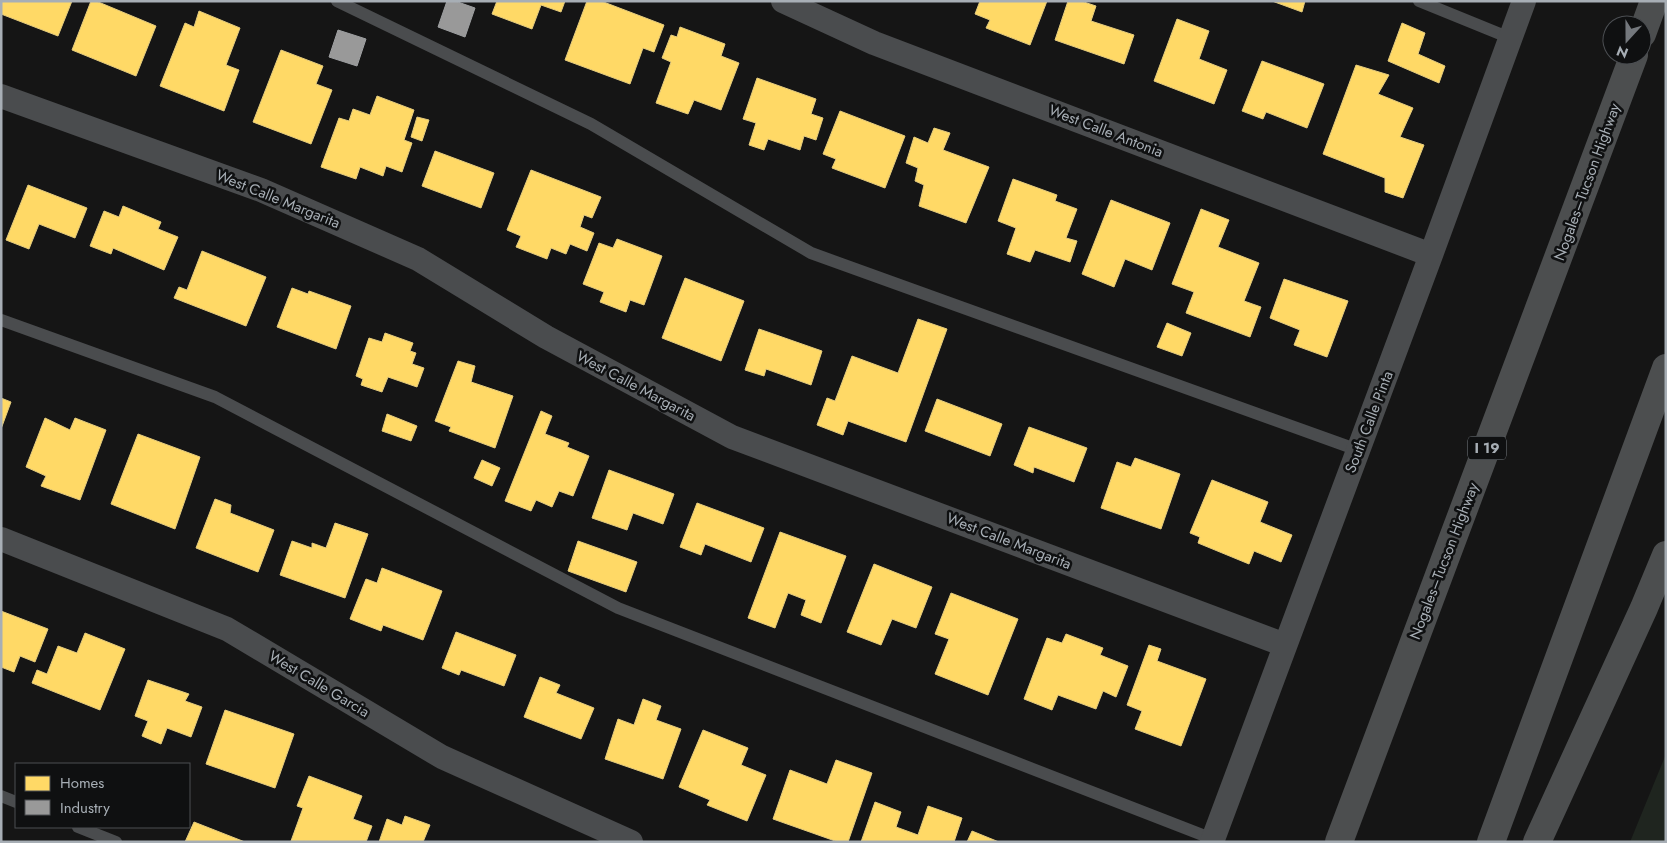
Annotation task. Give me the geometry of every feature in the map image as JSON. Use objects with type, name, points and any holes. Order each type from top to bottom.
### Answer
[{"type":"highway","points":[[1632,15],[1636,1]]},
{"type":"highway","points":[[1649,15],[1654,1]]},
{"type":"highway","points":[[1593,165],[1619,65]]},
{"type":"highway","name":"Nogales–Tucson Highway","points":[[1339,842],[1630,65]]},
{"type":"highway","points":[[1491,842],[1666,368]]},
{"type":"highway","points":[[1537,842],[1644,608],[1666,555]]},
{"type":"street","name":"West Calle Antonia","points":[[783,1],[874,43],[1431,255]]},
{"type":"street","name":"South Calle Pinta","points":[[1212,840],[1524,1]]},
{"type":"street","name":"West Calle Margarita","points":[[1,96],[260,190],[418,259],[546,338],[732,437],[1285,646]]},
{"type":"street","name":"West Calle Garcia","points":[[1,539],[227,629],[442,757],[631,842]]},
{"type":"lane","points":[[337,1],[591,124],[812,252],[1358,450]]},
{"type":"lane","points":[[1419,1],[1510,38]]},
{"type":"lane","points":[[1,320],[215,397],[618,608],[1212,840]]},
{"type":"lane","points":[[1,796],[15,802]]},
{"type":"lane","points":[[81,828],[116,842]]},
{"type":"shaded area","points":[[1666,754],[1666,842],[1630,842]]},
{"type":"building: Homes","points":[[1,1],[72,1],[58,36],[1,14]]},
{"type":"building: Homes","points":[[91,1],[96,1],[156,26],[136,76],[72,50]]},
{"type":"building: Homes","points":[[497,1],[565,1],[561,12],[541,5],[532,29],[492,14]]},
{"type":"building: Homes","points":[[587,1],[601,1],[664,25],[654,52],[643,48],[630,84],[565,60]]},
{"type":"building: Homes","points":[[980,1],[1047,1],[1030,45],[986,28],[990,20],[975,14]]},
{"type":"building: Homes","points":[[1068,1],[1081,1],[1096,6],[1091,21],[1134,35],[1124,64],[1055,40]]},
{"type":"building: Homes","points":[[1272,1],[1305,1],[1302,12]]},
{"type":"building: Homes","points":[[199,11],[240,28],[226,65],[239,70],[224,111],[160,86],[185,23],[194,27]]},
{"type":"building: Homes","points":[[1177,19],[1209,31],[1199,59],[1227,70],[1214,104],[1154,81]]},
{"type":"building: Homes","points":[[1402,23],[1425,33],[1418,54],[1445,66],[1439,83],[1388,61]]},
{"type":"building: Homes","points":[[680,27],[725,44],[721,56],[739,63],[721,110],[694,100],[688,114],[656,103],[671,62],[662,58],[671,35],[677,37]]},
{"type":"building: Homes","points":[[281,50],[323,66],[316,84],[332,90],[311,144],[253,122]]},
{"type":"building: Homes","points":[[1262,61],[1324,84],[1307,128],[1266,112],[1263,119],[1242,111]]},
{"type":"building: Homes","points":[[1356,65],[1389,75],[1378,94],[1413,108],[1400,137],[1424,145],[1403,198],[1385,192],[1385,178],[1323,154]]},
{"type":"building: Homes","points":[[757,78],[816,99],[811,114],[823,118],[816,140],[804,136],[800,150],[768,139],[764,150],[749,145],[756,123],[743,119]]},
{"type":"building: Homes","points":[[377,96],[414,110],[404,140],[412,143],[402,172],[386,166],[383,176],[360,167],[356,179],[321,167],[339,118],[349,121],[353,109],[370,115]]},
{"type":"building: Homes","points":[[840,111],[905,136],[885,188],[832,168],[836,159],[823,154]]},
{"type":"building: Homes","points":[[417,117],[429,120],[422,141],[411,137]]},
{"type":"building: Homes","points":[[934,128],[950,133],[943,150],[989,167],[966,223],[919,206],[924,185],[915,181],[918,168],[906,163],[914,137],[928,143]]},
{"type":"building: Homes","points":[[435,151],[494,173],[481,208],[422,186]]},
{"type":"building: Homes","points":[[531,170],[601,197],[592,218],[584,215],[580,227],[594,233],[587,251],[570,244],[566,254],[551,248],[547,259],[516,247],[521,236],[507,230]]},
{"type":"building: Homes","points":[[1013,179],[1057,195],[1055,201],[1077,209],[1066,238],[1077,241],[1070,262],[1035,250],[1030,262],[1007,254],[1016,228],[998,221]]},
{"type":"building: Homes","points":[[28,185],[87,208],[75,238],[39,224],[29,249],[6,240]]},
{"type":"building: Homes","points":[[1111,200],[1170,223],[1152,270],[1125,259],[1114,287],[1082,274]]},
{"type":"building: Homes","points":[[123,206],[161,222],[158,229],[178,237],[164,270],[113,248],[111,254],[90,246],[104,211],[119,217]]},
{"type":"building: Homes","points":[[1201,209],[1229,220],[1218,247],[1259,263],[1244,301],[1261,307],[1250,337],[1186,313],[1194,292],[1172,284]]},
{"type":"building: Homes","points":[[617,239],[662,256],[644,305],[630,300],[626,312],[600,302],[604,292],[583,284],[599,243],[613,248]]},
{"type":"building: Homes","points":[[202,251],[266,277],[246,326],[174,298],[179,287],[187,290]]},
{"type":"building: Homes","points":[[685,278],[744,301],[721,361],[662,338]]},
{"type":"building: Homes","points":[[1284,279],[1348,301],[1327,357],[1294,345],[1300,330],[1270,318]]},
{"type":"building: Homes","points":[[292,288],[308,294],[309,291],[351,306],[336,349],[277,327]]},
{"type":"building: Homes","points":[[918,319],[947,329],[906,442],[848,421],[843,435],[817,425],[827,398],[835,401],[852,356],[898,373]]},
{"type":"building: Homes","points":[[1167,323],[1191,333],[1182,356],[1157,347]]},
{"type":"building: Homes","points":[[759,329],[822,351],[811,385],[766,369],[764,376],[745,370]]},
{"type":"building: Homes","points":[[385,333],[413,343],[410,351],[416,353],[412,364],[424,368],[417,387],[388,377],[382,392],[361,385],[363,379],[356,376],[369,338],[382,342]]},
{"type":"building: Homes","points":[[458,361],[475,366],[471,382],[513,396],[495,448],[449,431],[451,427],[435,421]]},
{"type":"building: Homes","points":[[1,398],[11,402],[1,429]]},
{"type":"building: Homes","points":[[937,399],[1002,424],[990,456],[925,431]]},
{"type":"building: Homes","points":[[541,411],[552,416],[545,434],[569,443],[567,447],[589,456],[573,496],[559,491],[552,507],[536,500],[531,511],[505,501]]},
{"type":"building: Homes","points":[[387,414],[417,426],[411,441],[382,431]]},
{"type":"building: Homes","points":[[45,418],[70,430],[75,418],[106,430],[80,500],[41,486],[46,476],[26,467]]},
{"type":"building: Homes","points":[[1029,427],[1087,448],[1074,482],[1034,467],[1033,473],[1014,465]]},
{"type":"building: Homes","points":[[138,434],[200,457],[175,529],[111,504]]},
{"type":"building: Homes","points":[[1135,458],[1180,474],[1161,529],[1101,508],[1117,462],[1131,467]]},
{"type":"building: Homes","points":[[482,460],[500,468],[492,486],[474,478]]},
{"type":"building: Homes","points":[[609,470],[674,494],[663,524],[633,513],[627,530],[592,518]]},
{"type":"building: Homes","points":[[1212,480],[1268,502],[1260,522],[1292,535],[1281,562],[1254,551],[1249,564],[1198,543],[1200,537],[1190,533]]},
{"type":"building: Homes","points":[[215,499],[231,505],[230,513],[274,530],[258,572],[196,548]]},
{"type":"building: Homes","points":[[697,503],[764,528],[751,562],[705,544],[701,555],[680,547]]},
{"type":"building: Homes","points":[[335,523],[368,534],[345,598],[280,575],[292,541],[312,548],[312,543],[326,548]]},
{"type":"building: Homes","points":[[780,532],[846,556],[821,623],[801,615],[806,600],[788,593],[775,628],[748,618]]},
{"type":"building: Homes","points":[[578,541],[637,562],[626,592],[568,571]]},
{"type":"building: Homes","points":[[874,564],[932,587],[916,628],[892,619],[881,645],[847,632]]},
{"type":"building: Homes","points":[[382,568],[442,591],[423,640],[383,625],[381,631],[350,619],[366,579],[377,583]]},
{"type":"building: Homes","points":[[951,593],[1018,619],[988,695],[935,674],[949,639],[935,634]]},
{"type":"building: Homes","points":[[1,611],[48,629],[35,662],[20,656],[14,672],[1,667]]},
{"type":"building: Homes","points":[[456,632],[516,655],[504,686],[461,670],[459,675],[442,668]]},
{"type":"building: Homes","points":[[85,633],[125,649],[100,710],[32,683],[37,670],[47,674],[58,646],[77,653]]},
{"type":"building: Homes","points":[[1066,634],[1103,648],[1100,655],[1128,666],[1116,697],[1103,691],[1096,709],[1058,695],[1052,710],[1024,699],[1047,638],[1062,643]]},
{"type":"building: Homes","points":[[1149,645],[1161,649],[1157,661],[1206,679],[1181,746],[1135,729],[1142,711],[1127,705]]},
{"type":"building: Homes","points":[[540,677],[560,685],[556,693],[594,708],[581,739],[524,717]]},
{"type":"building: Homes","points":[[148,680],[189,694],[185,701],[202,707],[191,737],[167,728],[161,744],[142,736],[148,721],[135,716]]},
{"type":"building: Homes","points":[[643,699],[661,706],[656,720],[681,729],[663,779],[605,759],[618,719],[634,725]]},
{"type":"building: Homes","points":[[225,710],[294,734],[275,788],[206,764]]},
{"type":"building: Homes","points":[[703,730],[748,748],[741,765],[766,775],[747,821],[707,805],[710,800],[679,787]]},
{"type":"building: Homes","points":[[836,760],[872,773],[848,842],[838,842],[773,819],[790,770],[827,784]]},
{"type":"building: Homes","points":[[309,776],[362,796],[353,819],[372,826],[366,842],[291,841],[303,808],[297,806]]},
{"type":"building: Homes","points":[[875,802],[901,812],[896,827],[918,835],[928,806],[962,818],[954,842],[861,842]]},
{"type":"building: Homes","points":[[405,816],[430,825],[423,842],[379,842],[387,819],[402,825]]},
{"type":"building: Homes","points":[[194,822],[245,842],[185,842]]},
{"type":"building: Homes","points":[[972,831],[999,842],[967,842]]},
{"type":"building: Industry","points":[[447,1],[455,1],[475,8],[465,37],[438,27]]},
{"type":"building: Industry","points":[[338,30],[366,39],[357,66],[329,57]]}]
